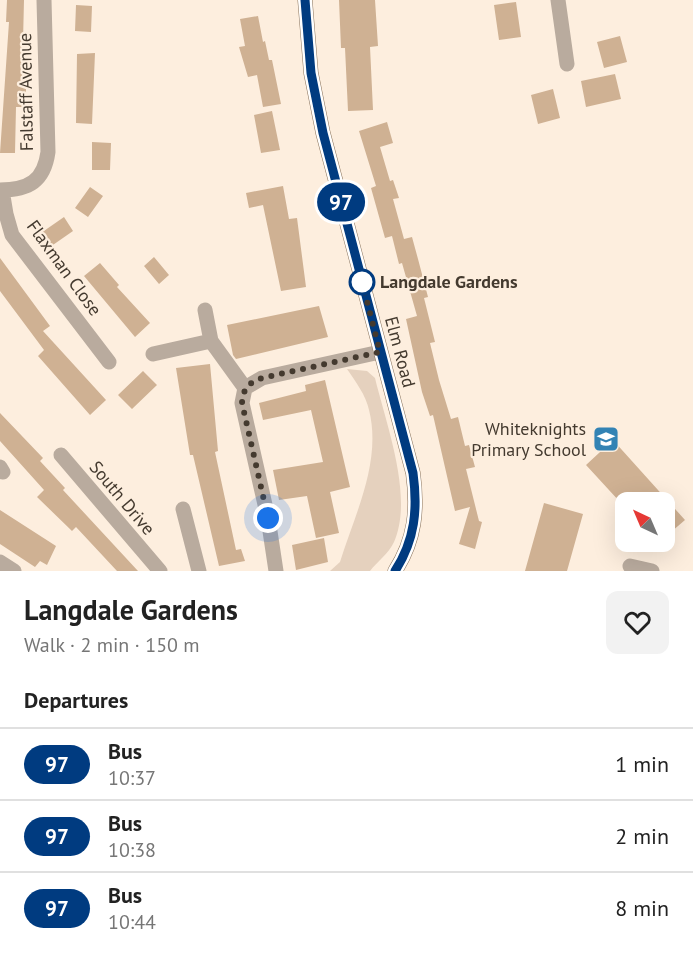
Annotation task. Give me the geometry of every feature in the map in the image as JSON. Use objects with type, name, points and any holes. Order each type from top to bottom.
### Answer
[{"type":"main road","name":"Elm Road","points":[[305,0],[311,73],[323,133],[413,473],[416,494],[414,529],[408,551],[395,571]]},
{"type":"street","name":"Falstaff Avenue","points":[[1,190],[18,189],[33,183],[45,169],[48,152],[44,0]]},
{"type":"street","points":[[558,0],[567,64]]},
{"type":"street","name":"Flaxman Close","points":[[1,190],[12,235],[108,362]]},
{"type":"street","points":[[205,310],[211,341],[246,388]]},
{"type":"street","points":[[153,354],[211,341]]},
{"type":"street","points":[[276,571],[268,518],[242,403],[246,388],[262,378],[380,352]]},
{"type":"street","name":"South Drive","points":[[61,455],[152,569]]},
{"type":"street","points":[[183,509],[199,571]]},
{"type":"street","points":[[0,562],[15,571]]},
{"type":"street","points":[[630,566],[652,571]]},
{"type":"shaded area","points":[[347,369],[367,371],[375,378],[400,482],[399,524],[394,542],[370,571],[330,571],[340,562],[365,487],[372,449],[368,404]]},
{"type":"building","points":[[7,0],[24,0],[22,83],[26,83],[26,95],[25,107],[16,107],[15,153],[0,153],[9,22],[6,22]]},
{"type":"building","points":[[339,0],[375,0],[378,46],[370,47],[373,110],[348,111],[345,48],[341,48]]},
{"type":"building","points":[[516,2],[521,37],[499,40],[494,5]]},
{"type":"building","points":[[76,5],[92,6],[91,32],[75,31]]},
{"type":"building","points":[[258,16],[263,42],[265,41],[269,60],[272,60],[281,104],[263,107],[257,75],[248,77],[239,47],[245,46],[240,19]]},
{"type":"building","points":[[620,36],[627,62],[604,68],[597,42]]},
{"type":"building","points":[[95,53],[92,124],[76,123],[77,54]]},
{"type":"building","points":[[615,74],[621,99],[586,107],[581,81]]},
{"type":"building","points":[[553,89],[560,118],[538,124],[531,95]]},
{"type":"building","points":[[272,111],[280,150],[261,153],[254,115]]},
{"type":"building","points":[[387,122],[393,143],[380,147],[390,181],[393,180],[399,198],[393,199],[404,239],[412,237],[428,297],[424,298],[435,342],[430,343],[439,380],[451,419],[458,417],[465,446],[469,445],[475,467],[466,469],[479,521],[482,522],[475,549],[459,544],[470,507],[455,511],[433,415],[430,416],[422,392],[406,319],[417,316],[392,236],[385,238],[371,188],[376,186],[359,131]]},
{"type":"building","points":[[92,142],[111,143],[110,170],[92,170]]},
{"type":"building","points":[[283,186],[289,219],[297,218],[306,287],[281,291],[263,205],[249,208],[246,193]]},
{"type":"building","points":[[90,187],[103,196],[88,217],[75,208]]},
{"type":"building","points":[[64,217],[73,231],[50,247],[41,233]]},
{"type":"building","points":[[154,257],[169,275],[159,284],[144,266]]},
{"type":"building","points":[[0,258],[50,326],[43,331],[106,400],[90,415],[38,356],[44,350],[0,291]]},
{"type":"building","points":[[100,263],[119,285],[117,287],[150,323],[135,337],[84,276]]},
{"type":"building","points":[[319,306],[328,337],[236,359],[233,355],[227,325]]},
{"type":"building","points":[[210,364],[218,451],[215,452],[236,550],[241,549],[245,561],[219,566],[193,455],[190,455],[176,368]]},
{"type":"building","points":[[143,371],[157,385],[132,409],[118,395]]},
{"type":"building","points":[[325,380],[350,487],[330,492],[339,533],[316,538],[307,496],[279,500],[273,470],[323,462],[311,410],[263,420],[259,403],[306,391],[305,385]]},
{"type":"building","points":[[0,413],[43,458],[40,461],[65,488],[63,490],[138,571],[117,571],[76,527],[72,531],[37,497],[44,490],[0,441]]},
{"type":"building","points":[[613,440],[660,492],[615,492],[615,497],[586,465]]},
{"type":"building","points":[[544,503],[583,514],[567,571],[525,571]]},
{"type":"building","points":[[675,509],[685,520],[675,529]]},
{"type":"building","points":[[0,510],[56,546],[47,565],[40,561],[35,567],[0,544]]},
{"type":"building","points":[[324,538],[328,562],[296,570],[292,545]]},
{"type":"bus line","name":"97","points":[[305,0],[311,45],[311,73],[323,133],[413,473],[416,494],[414,529],[408,551],[395,571]]},
{"type":"place","name":"Langdale Gardens","points":[[362,282]]},
{"type":"place","name":"Whiteknights Primary School","points":[[606,439]]},
{"type":"route","points":[[268,518],[242,395],[253,381],[262,378],[380,352],[362,282]]}]
